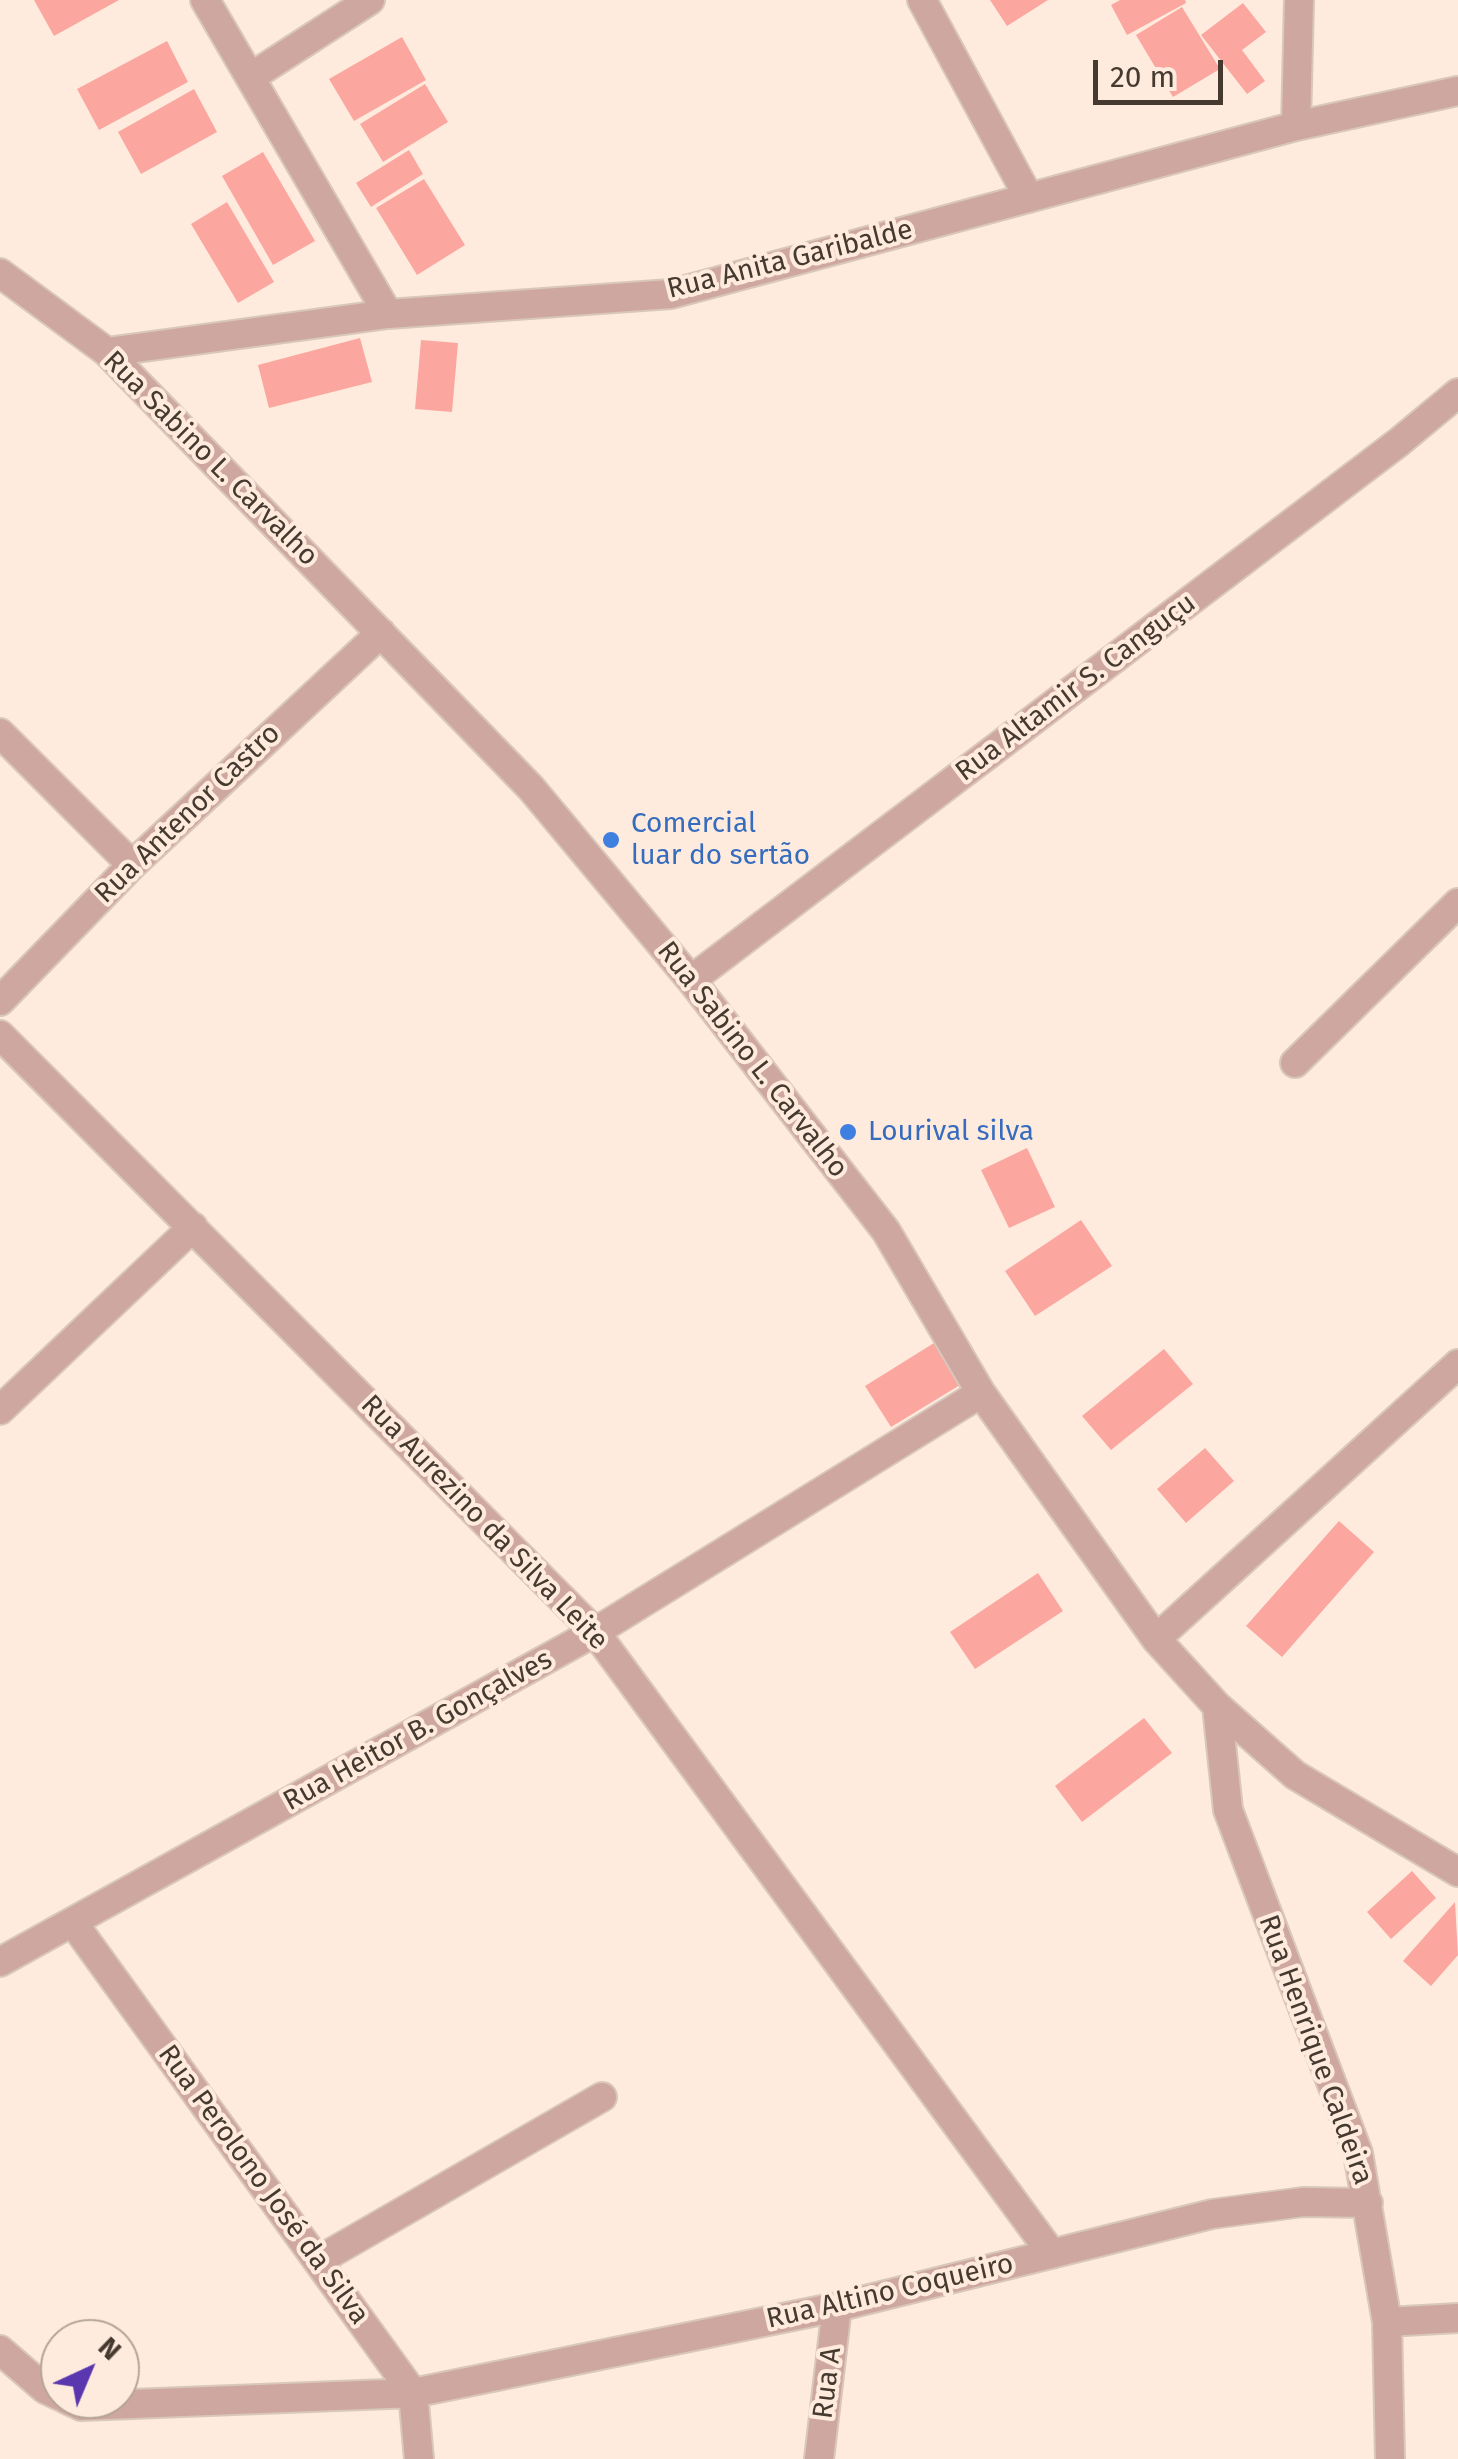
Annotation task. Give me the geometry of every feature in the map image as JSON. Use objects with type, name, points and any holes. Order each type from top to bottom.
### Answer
[{"type":"street","points":[[205,0],[388,314]]},
{"type":"street","points":[[250,77],[370,0]]},
{"type":"street","points":[[922,0],[1029,198]]},
{"type":"street","points":[[1296,126],[1299,0]]},
{"type":"street","name":"Rua Anita Garibalde","points":[[107,352],[388,314],[670,294],[1296,126],[1457,90]]},
{"type":"street","name":"Rua Sabino L. Carvalho","points":[[0,273],[107,352],[531,788],[690,980],[886,1231],[981,1393],[1156,1639],[1218,1706],[1295,1775],[1458,1872]]},
{"type":"street","name":"Rua Altamir S. Canguçu","points":[[690,980],[1400,442],[1458,393]]},
{"type":"street","name":"Rua Antenor Castro","points":[[0,1001],[132,865],[381,632]]},
{"type":"street","points":[[0,733],[132,865]]},
{"type":"street","points":[[1295,1064],[1458,902]]},
{"type":"street","name":"Rua Aurezino da Silva Leite","points":[[0,1036],[595,1632],[1052,2254]]},
{"type":"street","points":[[0,1410],[193,1227]]},
{"type":"street","points":[[1156,1639],[1458,1364]]},
{"type":"street","name":"Rua Heitor B. Gonçalves","points":[[0,1962],[595,1632],[981,1393]]},
{"type":"street","name":"Rua Henrique Caldeira","points":[[1218,1706],[1228,1810],[1358,2152],[1386,2322],[1390,2459]]},
{"type":"street","name":"Rua Perolono José da Silva","points":[[74,1924],[413,2393]]},
{"type":"street","points":[[319,2260],[602,2097]]},
{"type":"street","name":"Rua Altino Coqueiro","points":[[140,2404],[413,2393],[837,2308],[1212,2214],[1303,2202],[1368,2203]]},
{"type":"street","name":"Rua A","points":[[819,2459],[837,2308]]},
{"type":"street","points":[[1386,2322],[1458,2318]]},
{"type":"street","points":[[0,2350],[40,2385]]},
{"type":"street","points":[[413,2393],[419,2459]]},
{"type":"building","points":[[34,0],[119,0],[54,36]]},
{"type":"building","points":[[990,0],[1048,0],[1007,26]]},
{"type":"building","points":[[1120,0],[1186,3],[1127,35],[1111,5]]},
{"type":"building","points":[[1243,3],[1266,32],[1242,50],[1265,81],[1247,94],[1201,35]]},
{"type":"building","points":[[1182,7],[1220,69],[1173,97],[1136,35]]},
{"type":"building","points":[[402,37],[426,80],[354,121],[329,79]]},
{"type":"building","points":[[167,41],[188,82],[99,130],[77,89]]},
{"type":"building","points":[[425,84],[448,122],[383,162],[360,124]]},
{"type":"building","points":[[194,89],[217,132],[141,174],[118,132]]},
{"type":"building","points":[[409,150],[423,174],[371,207],[356,183]]},
{"type":"building","points":[[263,152],[315,241],[273,265],[222,176]]},
{"type":"building","points":[[424,179],[465,245],[417,275],[376,208]]},
{"type":"building","points":[[227,202],[274,282],[238,303],[191,224]]},
{"type":"building","points":[[360,338],[372,382],[269,408],[258,365]]},
{"type":"building","points":[[421,340],[458,343],[452,412],[415,409]]},
{"type":"building","points":[[1027,1148],[1055,1207],[1009,1228],[981,1170]]},
{"type":"building","points":[[1081,1220],[1112,1266],[1035,1316],[1005,1271]]},
{"type":"building","points":[[934,1343],[960,1385],[891,1427],[865,1386]]},
{"type":"building","points":[[1164,1349],[1193,1384],[1111,1450],[1082,1416]]},
{"type":"building","points":[[1205,1448],[1234,1481],[1186,1523],[1157,1489]]},
{"type":"building","points":[[1339,1521],[1374,1552],[1282,1657],[1246,1626]]},
{"type":"building","points":[[1038,1573],[1063,1611],[975,1669],[950,1632]]},
{"type":"building","points":[[1144,1718],[1172,1753],[1082,1822],[1055,1786]]},
{"type":"building","points":[[1412,1871],[1436,1898],[1391,1939],[1367,1912]]},
{"type":"building","points":[[1455,1902],[1458,1955],[1431,1986],[1403,1961]]},
{"type":"place","name":"Comercial luar do sertão","points":[[611,840]]},
{"type":"place","name":"Lourival silva","points":[[848,1132]]}]
